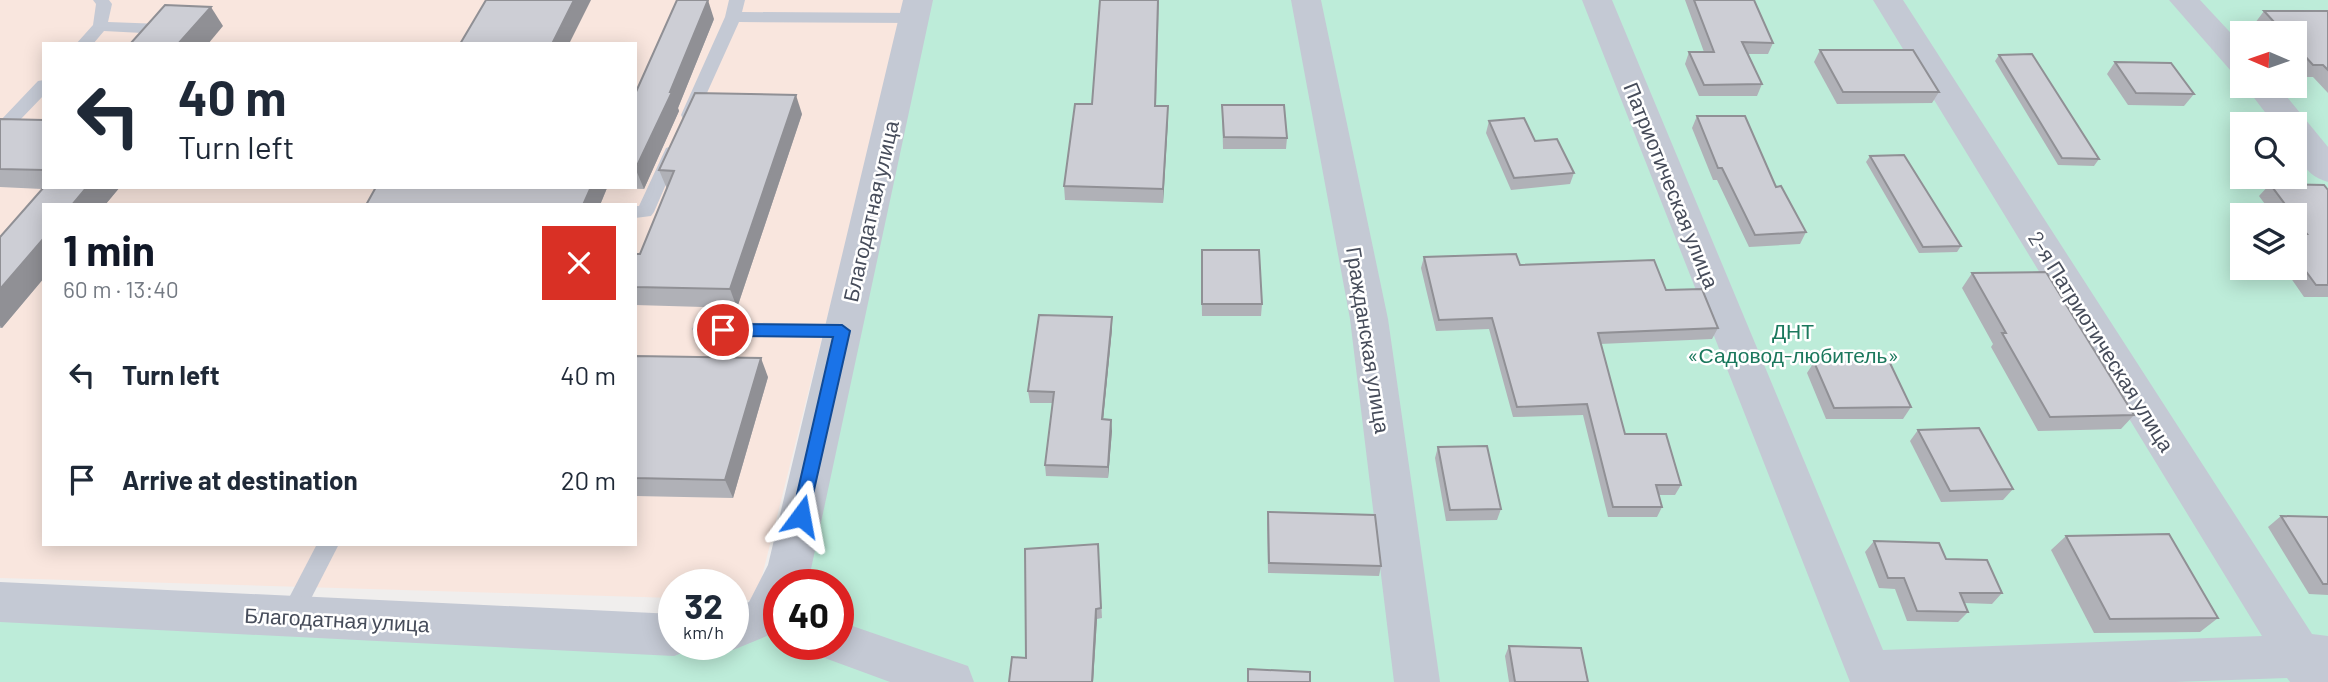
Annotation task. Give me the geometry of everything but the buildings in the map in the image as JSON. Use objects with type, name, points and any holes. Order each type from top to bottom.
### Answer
[{"type":"street","name":"Гражданская улица","points":[[1306,0],[1369,318],[1417,682]]},
{"type":"street","name":"Патриотическая улица","points":[[1597,0],[1872,677]]},
{"type":"street","name":"2-я Патриотическая улица","points":[[1888,0],[2315,664]]},
{"type":"street","points":[[2184,0],[2230,51]]},
{"type":"street","name":"Благодатная улица","points":[[789,569],[916,9]]},
{"type":"street","points":[[2271,98],[2282,112]]},
{"type":"street","points":[[2307,144],[2328,170]]},
{"type":"street","name":"Благодатная улица","points":[[0,602],[658,634]]},
{"type":"street","points":[[854,648],[951,682]]},
{"type":"street","points":[[1872,677],[2315,664]]},
{"type":"lane","points":[[85,42],[100,26],[104,4],[101,0]]},
{"type":"lane","points":[[637,212],[645,212],[733,17],[737,0]]},
{"type":"lane","points":[[733,17],[916,9]]},
{"type":"lane","points":[[100,26],[162,29],[150,42]]},
{"type":"lane","points":[[42,87],[5,126],[42,127]]},
{"type":"lane","points":[[702,329],[842,331]]},
{"type":"lane","points":[[290,617],[327,546]]},
{"type":"shaded area","points":[[0,0],[907,0],[756,600],[749,600],[749,569],[658,569],[658,598],[0,578]]},
{"type":"green space","name":"ДНТ «Садовод-любитель»","points":[[932,0],[2328,0],[2328,682],[0,682],[0,610],[658,643],[658,660],[749,660],[749,635],[763,635],[763,660],[854,660],[854,569],[798,569]]},
{"type":"route","points":[[723,330],[842,331],[801,516]]}]
